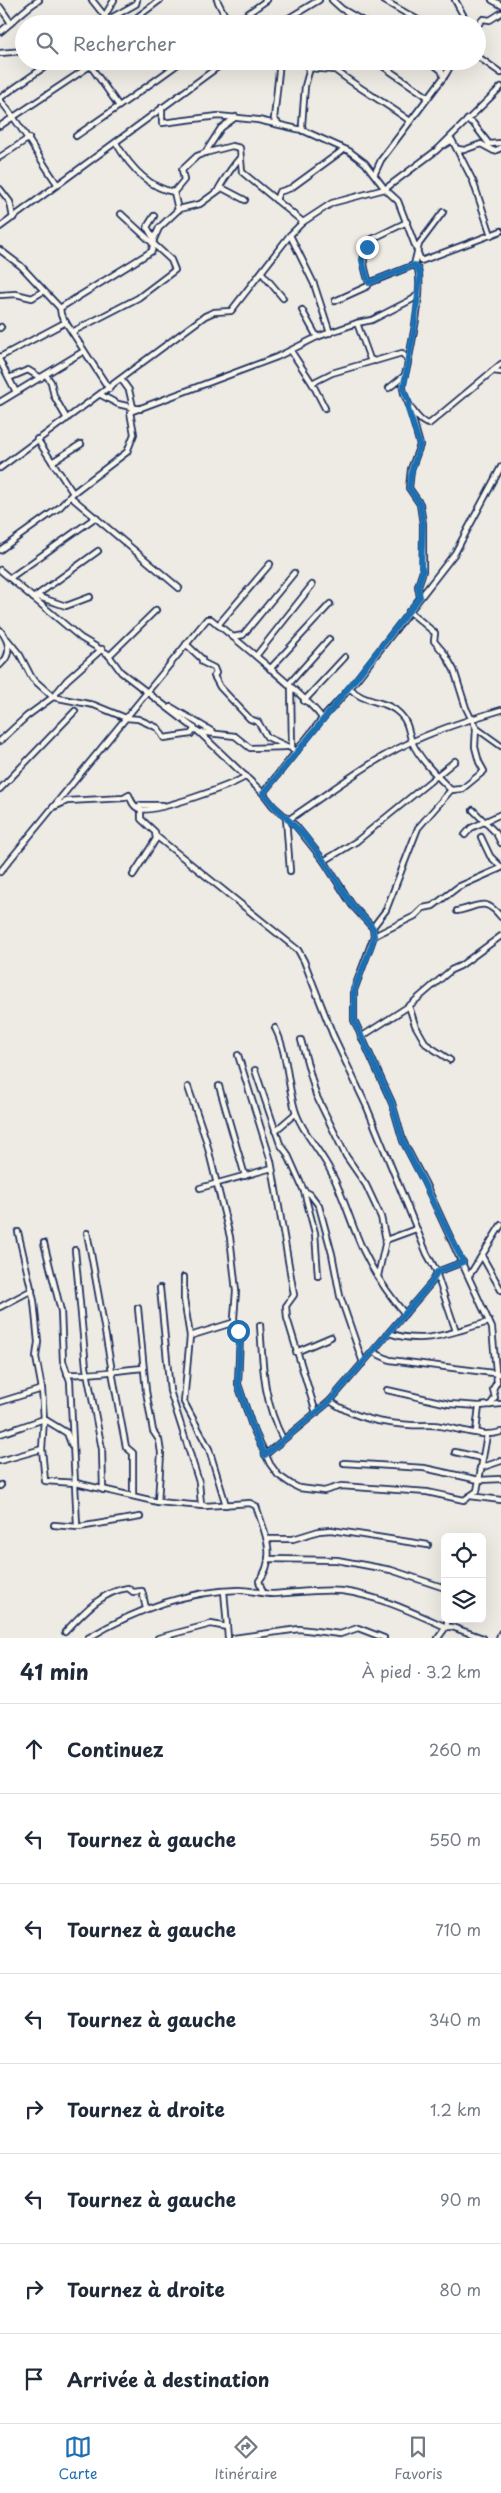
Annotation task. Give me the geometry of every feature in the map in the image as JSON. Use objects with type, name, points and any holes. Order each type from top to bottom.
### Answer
[{"type":"street","points":[[17,15],[39,0]]},
{"type":"street","points":[[92,0],[103,15]]},
{"type":"street","points":[[109,15],[114,0]]},
{"type":"street","points":[[116,15],[136,4],[137,0]]},
{"type":"street","points":[[140,15],[160,0]]},
{"type":"street","points":[[216,0],[224,15]]},
{"type":"street","points":[[246,15],[267,0]]},
{"type":"street","points":[[296,15],[319,0]]},
{"type":"street","points":[[332,0],[352,15]]},
{"type":"street","points":[[383,0],[409,15]]},
{"type":"street","points":[[455,0],[463,15]]},
{"type":"street","points":[[492,0],[501,5]]},
{"type":"street","points":[[0,7],[11,23]]},
{"type":"street","points":[[486,19],[490,20],[501,13]]},
{"type":"street","points":[[0,32],[15,17]]},
{"type":"street","points":[[0,53],[15,52]]},
{"type":"street","points":[[486,62],[501,73]]},
{"type":"street","points":[[39,70],[0,99],[29,138],[39,159],[58,185]]},
{"type":"street","points":[[0,126],[79,70]]},
{"type":"street","points":[[94,70],[115,100],[117,106],[120,106]]},
{"type":"street","points":[[76,136],[158,81],[171,70]]},
{"type":"street","points":[[0,227],[213,70]]},
{"type":"street","points":[[279,70],[274,119],[279,124]]},
{"type":"street","points":[[303,131],[308,70]]},
{"type":"street","points":[[334,70],[410,121]]},
{"type":"street","points":[[389,70],[428,96]]},
{"type":"street","points":[[441,70],[444,76]]},
{"type":"street","points":[[375,173],[381,160],[448,70]]},
{"type":"street","points":[[440,147],[501,87]]},
{"type":"street","points":[[162,107],[162,123],[218,116],[236,117],[279,124],[303,131],[330,141],[343,150],[349,151],[375,173],[385,189],[398,201],[417,249],[419,260],[423,262],[501,231]]},
{"type":"street","points":[[205,153],[221,128],[236,117]]},
{"type":"street","points":[[467,120],[474,123],[489,144],[501,143]]},
{"type":"street","points":[[0,157],[29,138]]},
{"type":"street","points":[[0,468],[210,313],[231,311],[290,235],[303,222],[326,206],[385,189],[452,140],[472,181],[491,235]]},
{"type":"street","points":[[116,143],[131,166],[160,190],[174,192]]},
{"type":"street","points":[[458,149],[464,150],[481,144],[494,152],[501,148]]},
{"type":"street","points":[[174,192],[184,180],[182,170],[197,156],[222,148],[238,147],[242,150],[240,157],[242,172],[303,222]]},
{"type":"street","points":[[276,200],[279,192],[291,188],[343,150]]},
{"type":"street","points":[[218,191],[233,164],[240,157]]},
{"type":"street","points":[[0,188],[10,202],[13,218]]},
{"type":"street","points":[[60,308],[152,251],[159,228],[178,210],[200,204],[218,191],[226,188],[245,200]]},
{"type":"street","points":[[174,192],[178,210]]},
{"type":"street","points":[[414,265],[417,249],[443,212]]},
{"type":"street","points":[[72,332],[138,298],[175,270],[171,260],[154,241],[121,214]]},
{"type":"street","points":[[154,216],[147,227],[154,241]]},
{"type":"street","points":[[369,283],[362,257],[368,242],[372,238],[407,222]]},
{"type":"street","points":[[290,235],[314,284],[330,333]]},
{"type":"street","points":[[0,250],[21,266],[42,292],[60,308],[72,332],[109,389]]},
{"type":"street","points":[[335,301],[368,286],[369,283],[414,265]]},
{"type":"street","points":[[414,265],[420,275],[403,389],[416,415],[429,424],[501,364]]},
{"type":"street","points":[[262,272],[283,298]]},
{"type":"street","points":[[0,295],[13,293],[32,298],[42,292]]},
{"type":"street","points":[[130,412],[291,350],[317,337],[357,323],[372,320],[413,299],[418,294]]},
{"type":"street","points":[[302,310],[317,337]]},
{"type":"street","points":[[0,357],[66,322]]},
{"type":"street","points":[[357,323],[368,357],[373,361]]},
{"type":"street","points":[[291,350],[325,408]]},
{"type":"street","points":[[0,402],[84,351]]},
{"type":"street","points":[[312,383],[332,373],[402,353],[408,360]]},
{"type":"street","points":[[0,361],[16,392]]},
{"type":"street","points":[[9,378],[28,370],[41,378]]},
{"type":"street","points":[[493,371],[501,372]]},
{"type":"street","points":[[46,375],[51,382],[54,396],[67,419]]},
{"type":"street","points":[[389,388],[404,376]]},
{"type":"street","points":[[0,550],[60,507],[72,495],[127,452],[134,434],[130,412],[133,406],[129,390],[121,380]]},
{"type":"street","points":[[101,395],[118,404],[140,409]]},
{"type":"street","points":[[409,404],[408,409],[418,432],[420,445],[412,469],[409,488],[420,504],[423,524],[421,567],[423,570],[418,586],[420,597]]},
{"type":"street","points":[[37,439],[72,495],[179,588]]},
{"type":"street","points":[[52,462],[81,444]]},
{"type":"street","points":[[263,793],[322,718],[350,688],[455,553],[501,467]]},
{"type":"street","points":[[10,578],[96,517]]},
{"type":"street","points":[[34,597],[98,551]]},
{"type":"street","points":[[218,625],[270,564]]},
{"type":"street","points":[[0,570],[82,638],[102,649],[118,670],[195,728],[246,776],[305,836],[324,861],[352,905],[373,928],[374,936],[354,990],[354,1015],[361,1037],[392,1103],[403,1141],[463,1262],[493,1331],[498,1374],[495,1398],[490,1405]]},
{"type":"street","points":[[233,637],[242,635],[294,573]]},
{"type":"street","points":[[256,656],[312,585]]},
{"type":"street","points":[[34,597],[66,606],[90,597]]},
{"type":"street","points":[[270,669],[330,604]]},
{"type":"street","points":[[109,656],[156,610]]},
{"type":"street","points":[[409,611],[435,633],[434,642],[446,654],[454,670],[476,728],[501,746]]},
{"type":"street","points":[[0,872],[207,619],[218,625],[256,656],[304,701],[318,710],[322,718]]},
{"type":"street","points":[[0,630],[20,655],[32,678],[53,697],[94,705],[126,718],[138,719],[158,728],[164,738],[191,734],[195,728]]},
{"type":"street","points":[[0,665],[7,658],[7,639]]},
{"type":"street","points":[[191,639],[202,662],[214,668],[216,673],[214,676],[220,687],[250,719],[258,722],[269,738],[296,753]]},
{"type":"street","points":[[290,748],[289,687],[328,639]]},
{"type":"street","points":[[186,644],[196,652]]},
{"type":"street","points":[[0,741],[27,716],[53,697],[67,680],[102,649]]},
{"type":"street","points":[[304,701],[345,657]]},
{"type":"street","points":[[350,688],[362,699],[382,703],[400,714],[408,725],[412,742],[451,790]]},
{"type":"street","points":[[166,706],[214,733]]},
{"type":"street","points":[[287,819],[383,756],[412,742],[471,719],[501,710]]},
{"type":"street","points":[[0,789],[75,711]]},
{"type":"street","points":[[373,928],[386,910],[418,828],[451,790],[462,789],[484,771],[479,762],[475,747],[476,728]]},
{"type":"street","points":[[199,732],[235,736],[250,748],[290,748]]},
{"type":"street","points":[[324,861],[357,841],[455,761]]},
{"type":"street","points":[[50,809],[62,802],[124,798],[129,795],[134,806],[155,809],[215,790],[241,780],[246,776]]},
{"type":"street","points":[[241,780],[251,781]]},
{"type":"street","points":[[140,808],[140,819],[156,836],[215,886],[298,950],[333,1035],[366,1105],[416,1229],[437,1274],[456,1331]]},
{"type":"street","points":[[473,810],[499,837],[501,843]]},
{"type":"street","points":[[465,835],[471,828],[501,814]]},
{"type":"street","points":[[287,819],[290,871]]},
{"type":"street","points":[[133,875],[154,843],[156,836]]},
{"type":"street","points":[[374,936],[415,916],[423,908],[433,906],[458,887],[501,867],[490,856],[481,837]]},
{"type":"street","points":[[0,861],[5,867]]},
{"type":"street","points":[[457,910],[487,904],[493,906],[501,917]]},
{"type":"street","points":[[361,1037],[409,1006],[451,970],[460,966],[501,936]]},
{"type":"street","points":[[409,1006],[415,1025],[426,1044],[450,1060]]},
{"type":"street","points":[[275,1028],[281,1041],[282,1054],[296,1113],[308,1137],[331,1170],[363,1250],[378,1277],[404,1314]]},
{"type":"street","points":[[301,1040],[316,1095],[346,1156],[375,1203],[381,1217],[386,1240],[378,1277]]},
{"type":"street","points":[[238,1054],[272,1168],[294,1295],[286,1306],[286,1311],[296,1352],[316,1413]]},
{"type":"street","points":[[255,1070],[274,1130],[304,1191],[315,1233],[318,1276]]},
{"type":"street","points":[[219,1086],[245,1176]]},
{"type":"street","points":[[188,1087],[206,1140],[230,1237],[236,1291],[235,1322],[240,1336],[238,1384],[252,1426],[265,1455],[278,1475],[299,1488],[324,1491],[341,1486],[415,1491],[461,1500],[477,1491],[486,1435]]},
{"type":"street","points":[[274,1130],[296,1113]]},
{"type":"street","points":[[200,1188],[272,1168]]},
{"type":"street","points":[[304,1191],[310,1194],[319,1206],[332,1254],[340,1296],[363,1363]]},
{"type":"street","points":[[469,1276],[501,1225]]},
{"type":"street","points":[[386,1240],[416,1229]]},
{"type":"street","points":[[18,1232],[32,1290],[37,1334],[36,1357],[42,1389],[44,1419],[42,1449],[46,1482],[76,1483],[158,1502],[203,1506],[254,1504],[267,1537],[267,1571],[260,1581],[263,1593]]},
{"type":"street","points":[[87,1233],[101,1301],[106,1348],[126,1447],[133,1453],[133,1496]]},
{"type":"street","points":[[44,1243],[61,1310],[62,1361],[70,1381],[78,1527]]},
{"type":"street","points":[[75,1250],[87,1375],[102,1449],[103,1490]]},
{"type":"street","points":[[482,1256],[501,1290]]},
{"type":"street","points":[[265,1455],[330,1401],[437,1274],[463,1262]]},
{"type":"street","points":[[184,1277],[184,1299],[190,1336],[184,1402],[209,1449],[226,1505]]},
{"type":"street","points":[[160,1288],[170,1391],[199,1482],[203,1506]]},
{"type":"street","points":[[0,1307],[32,1290]]},
{"type":"street","points":[[138,1308],[143,1368],[153,1431],[159,1440],[161,1452],[158,1502]]},
{"type":"street","points":[[190,1336],[235,1322]]},
{"type":"street","points":[[389,1332],[406,1338],[422,1340],[489,1322]]},
{"type":"street","points":[[260,1325],[265,1392],[275,1424],[283,1439]]},
{"type":"street","points":[[296,1352],[331,1337]]},
{"type":"street","points":[[373,1352],[390,1360],[498,1374]]},
{"type":"street","points":[[67,1374],[87,1375],[111,1370],[143,1368]]},
{"type":"street","points":[[0,1402],[42,1389]]},
{"type":"street","points":[[387,1390],[424,1399],[479,1406],[501,1404]]},
{"type":"street","points":[[330,1401],[343,1410],[368,1420],[411,1425],[439,1425],[486,1435],[501,1432]]},
{"type":"street","points":[[479,1406],[476,1432],[486,1435]]},
{"type":"street","points":[[44,1419],[67,1433],[74,1449]]},
{"type":"street","points":[[0,1434],[44,1419]]},
{"type":"street","points":[[0,1461],[42,1449]]},
{"type":"street","points":[[455,1452],[482,1458]]},
{"type":"street","points":[[480,1468],[501,1461]]},
{"type":"street","points":[[344,1463],[424,1468],[479,1480],[501,1479]]},
{"type":"street","points":[[470,1496],[501,1500]]},
{"type":"street","points":[[54,1525],[78,1527],[140,1518]]},
{"type":"street","points":[[267,1537],[293,1539],[319,1531],[331,1530],[428,1545]]},
{"type":"street","points":[[268,1559],[338,1560],[391,1570],[441,1587]]},
{"type":"street","points":[[65,1632],[95,1602],[121,1589],[128,1588],[133,1592],[142,1590],[146,1608]]},
{"type":"street","points":[[88,1638],[146,1608],[186,1597],[240,1590],[263,1593],[314,1590],[360,1594],[408,1610],[446,1627],[452,1627],[483,1638]]},
{"type":"street","points":[[224,1591],[228,1638]]},
{"type":"street","points":[[438,1638],[447,1623]]},
{"type":"street","points":[[158,1638],[212,1624],[220,1624],[226,1627]]},
{"type":"street","points":[[234,1638],[299,1629],[336,1634],[358,1628],[384,1638]]},
{"type":"street","points":[[499,1638],[501,1634]]},
{"type":"route","points":[[238,1331],[240,1336],[237,1370],[239,1390],[265,1455],[330,1401],[432,1282],[437,1272],[463,1262],[403,1141],[392,1103],[354,1020],[354,990],[359,971],[371,947],[374,936],[373,928],[352,905],[324,861],[305,836],[278,811],[263,793],[322,718],[350,688],[420,597],[418,586],[423,570],[421,567],[423,524],[418,497],[409,488],[412,469],[420,449],[420,438],[408,409],[409,402],[403,389],[414,331],[420,275],[414,265],[369,283],[362,260],[367,247]]}]
